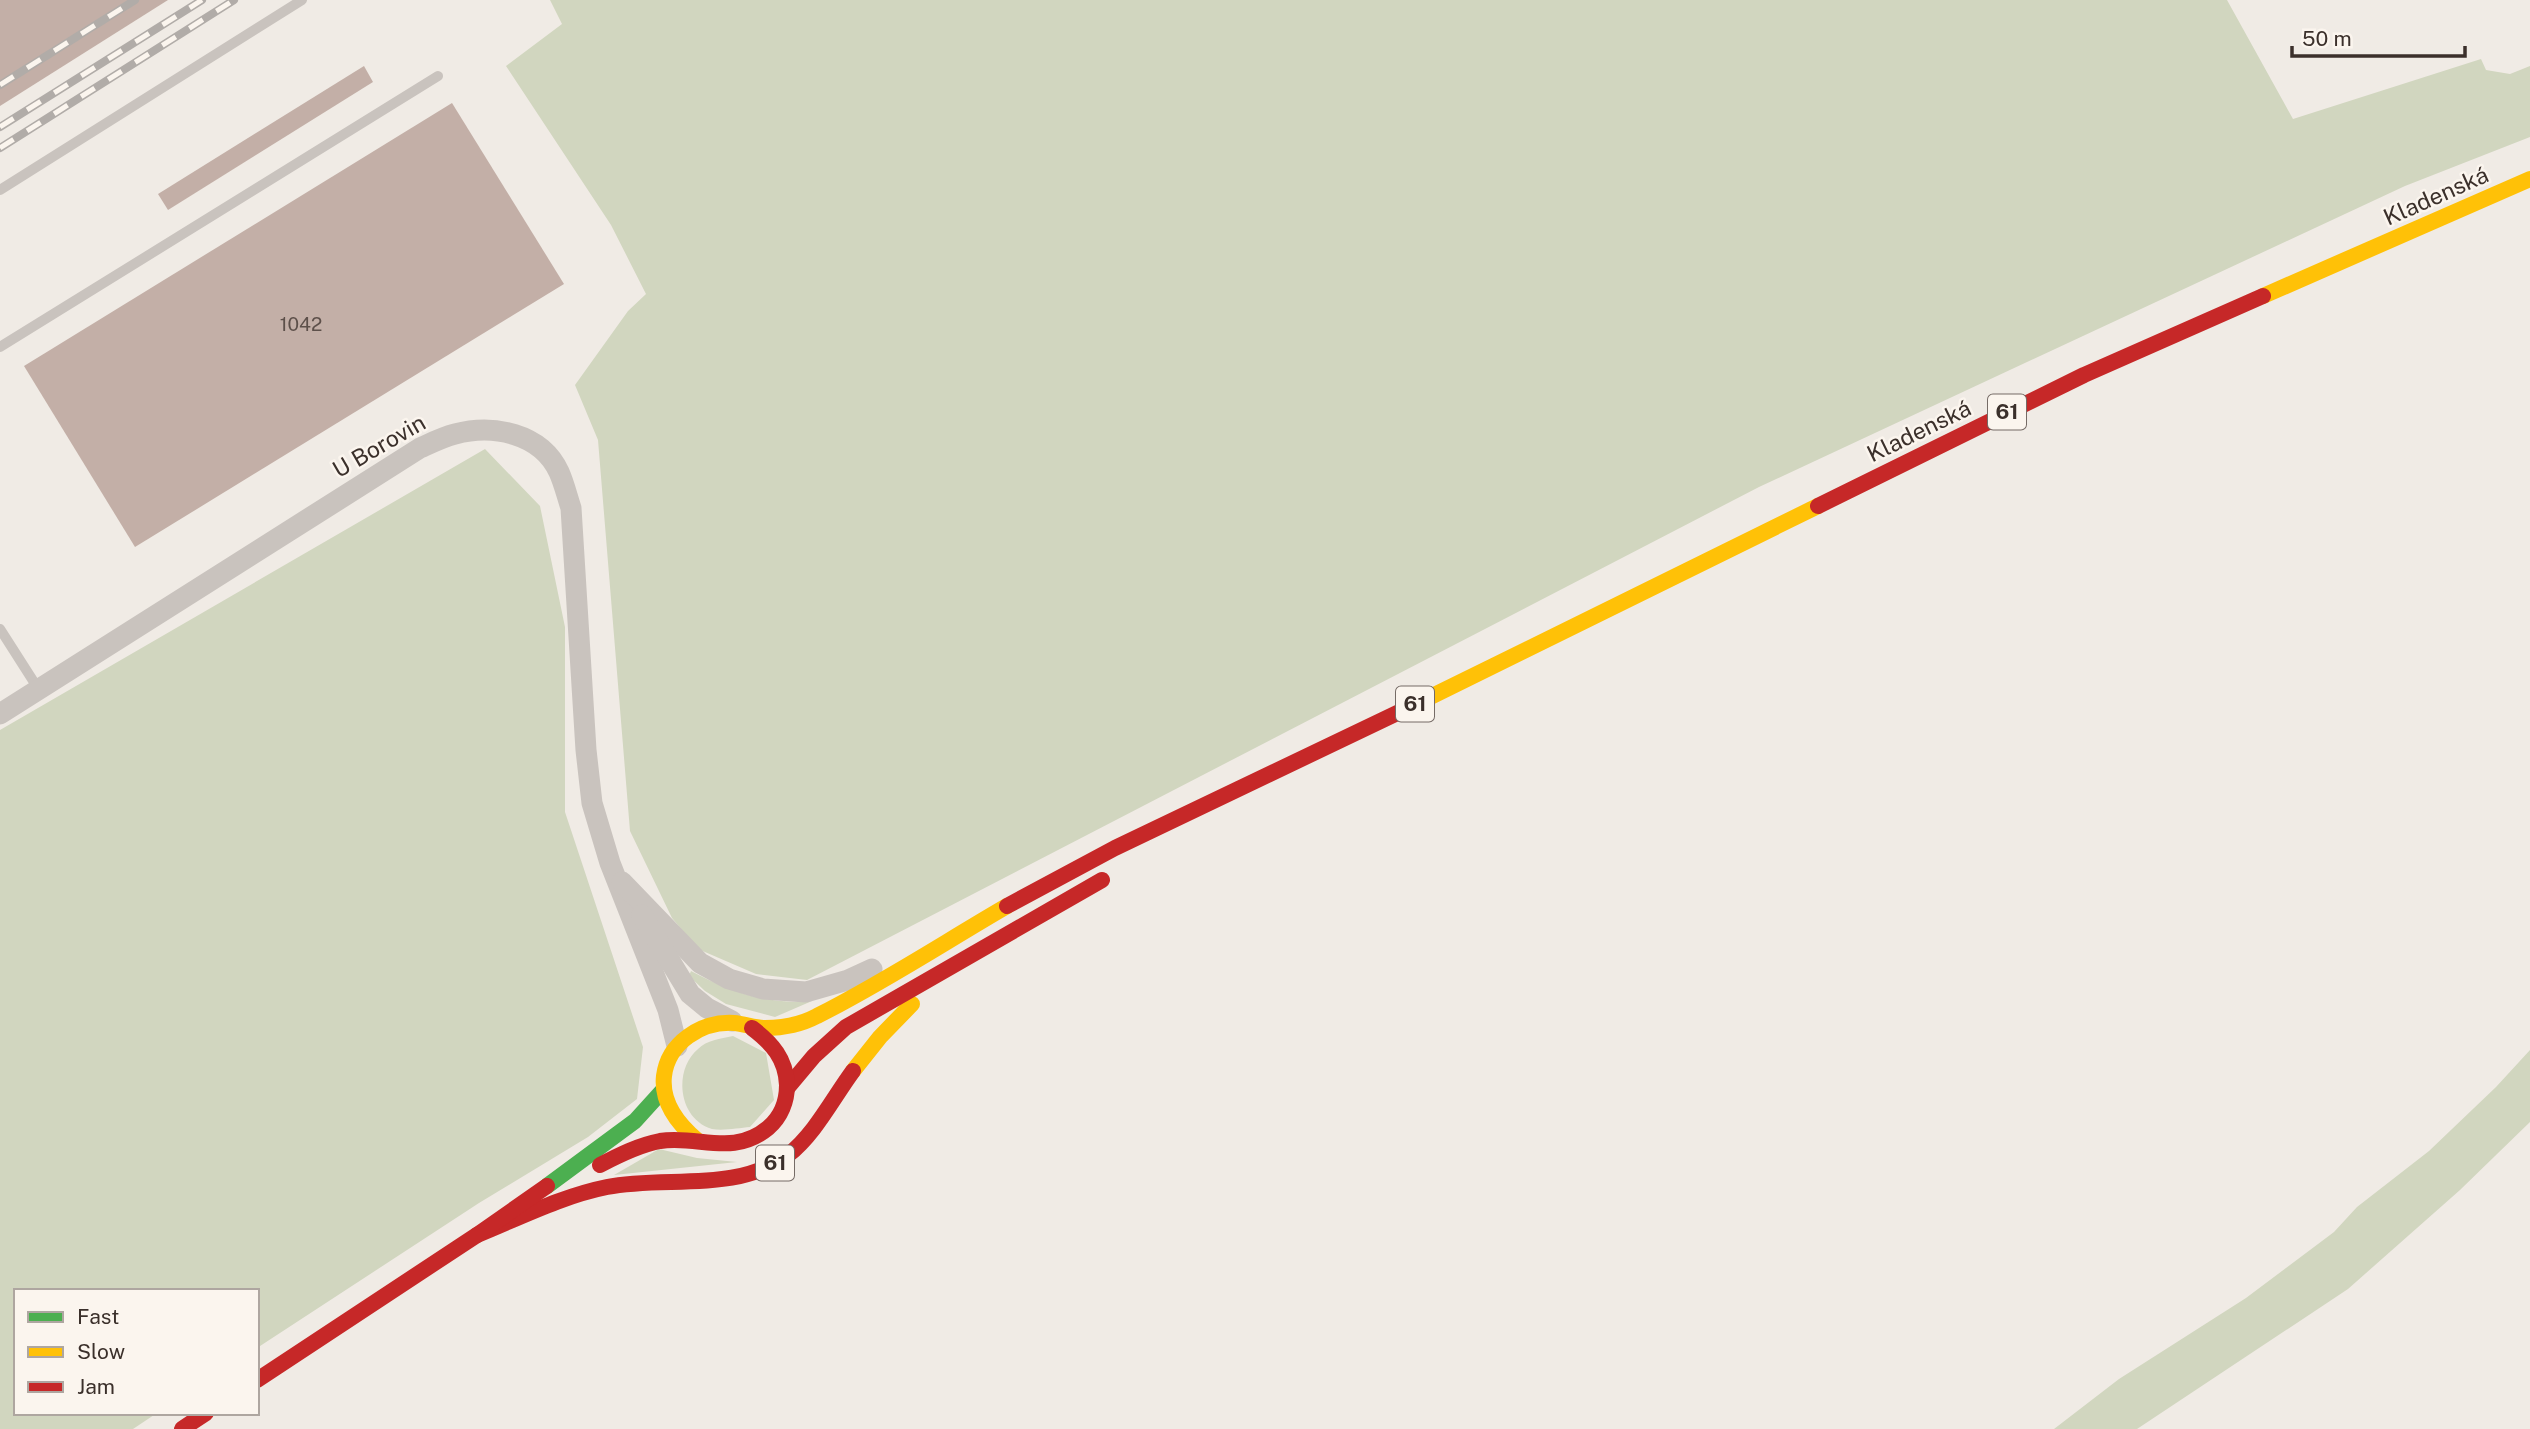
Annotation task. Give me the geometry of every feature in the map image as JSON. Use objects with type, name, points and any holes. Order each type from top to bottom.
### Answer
[{"type":"main road","name":"Kladenská","points":[[1337,743],[2084,375],[2530,179]]},
{"type":"main road","name":"61","points":[[1174,838],[1337,743]]},
{"type":"main road","name":"61","points":[[259,1379],[477,1235],[635,1121],[664,1089],[669,1059],[688,1035],[719,1023],[791,1026],[816,1017],[1013,902],[1115,848],[1337,743]]},
{"type":"main road","name":"61","points":[[477,1235],[627,1151],[660,1141],[697,1140],[732,1146],[749,1142],[764,1133],[776,1120],[788,1087],[814,1056],[846,1027],[1117,871]]},
{"type":"main road","name":"61","points":[[477,1235],[559,1202],[606,1187],[659,1180],[719,1181],[756,1172],[773,1164],[803,1140],[877,1038],[924,994],[991,943]]},
{"type":"main road","points":[[744,1025],[767,1038],[779,1052],[786,1069],[788,1087]]},
{"type":"main road","points":[[664,1089],[669,1109],[681,1127],[697,1140]]},
{"type":"main road","points":[[182,1429],[203,1415]]},
{"type":"street","name":"U Borovin","points":[[0,714],[420,448],[456,433],[496,429],[523,437],[542,449],[559,470],[570,508],[592,803],[615,872]]},
{"type":"street","points":[[615,872],[700,963],[729,979],[763,989],[806,992],[848,980],[1013,902]]},
{"type":"street","points":[[615,872],[690,994],[708,1008],[744,1025]]},
{"type":"street","points":[[615,872],[668,1010],[677,1046]]},
{"type":"lane","points":[[0,190],[302,0]]},
{"type":"lane","points":[[0,347],[438,76]]},
{"type":"lane","points":[[0,629],[39,690]]},
{"type":"green space","points":[[550,0],[2227,0],[2293,119],[2481,59],[2486,70],[2510,74],[2530,66],[2530,137],[2405,186],[1759,487],[807,980],[756,974],[698,949],[672,918],[630,831],[598,440],[575,385],[628,311],[646,294],[611,225],[506,66],[562,24]]},
{"type":"green space","points":[[485,449],[540,506],[565,627],[565,812],[643,1047],[637,1099],[588,1137],[479,1203],[259,1347],[259,1289],[14,1289],[14,1415],[154,1415],[133,1429],[0,1429],[0,730]]},
{"type":"green space","points":[[691,971],[720,985],[764,999],[812,1001],[775,1017],[726,1004],[705,991],[689,976]]},
{"type":"green space","points":[[733,1036],[766,1053],[774,1100],[750,1127],[712,1129],[701,1124],[692,1115],[686,1105],[682,1081],[690,1058],[702,1046]]},
{"type":"green space","points":[[2530,1050],[2530,1122],[2460,1190],[2348,1289],[2137,1429],[2054,1429],[2119,1379],[2246,1298],[2334,1232],[2357,1207],[2429,1151],[2496,1087]]},
{"type":"green space","points":[[659,1149],[697,1158],[737,1162],[614,1175]]},
{"type":"building","points":[[0,0],[168,0],[0,106]]},
{"type":"building","points":[[364,66],[373,82],[168,210],[158,194]]},
{"type":"building","points":[[452,103],[564,284],[135,547],[24,366]]},
{"type":"railway","points":[[0,85],[135,0]]},
{"type":"railway","points":[[0,127],[202,0]]},
{"type":"railway","points":[[0,148],[234,0]]},
{"type":"traffic: fast","points":[[547,1186],[635,1121],[664,1089]]},
{"type":"traffic: slow","points":[[2263,296],[2530,179]]},
{"type":"traffic: slow","points":[[1414,705],[1818,506]]},
{"type":"traffic: slow","points":[[697,1140],[672,1112],[664,1086],[667,1064],[679,1044],[688,1036],[722,1023],[772,1028],[811,1019],[889,977],[1007,906]]},
{"type":"traffic: slow","points":[[853,1071],[880,1037],[912,1004]]},
{"type":"traffic: jam","points":[[1818,506],[2084,375],[2263,296]]},
{"type":"traffic: jam","points":[[1007,906],[1115,848],[1414,705]]},
{"type":"traffic: jam","points":[[788,1087],[814,1056],[846,1027],[1102,880]]},
{"type":"traffic: jam","points":[[600,1165],[660,1141],[729,1143],[755,1137],[768,1128],[780,1114],[784,1103],[787,1091],[786,1076],[777,1052],[752,1028]]},
{"type":"traffic: jam","points":[[477,1235],[557,1202],[607,1187],[723,1179],[767,1167],[788,1155],[807,1137],[853,1071]]},
{"type":"traffic: jam","points":[[259,1379],[547,1186]]},
{"type":"traffic: jam","points":[[182,1429],[203,1415]]}]
